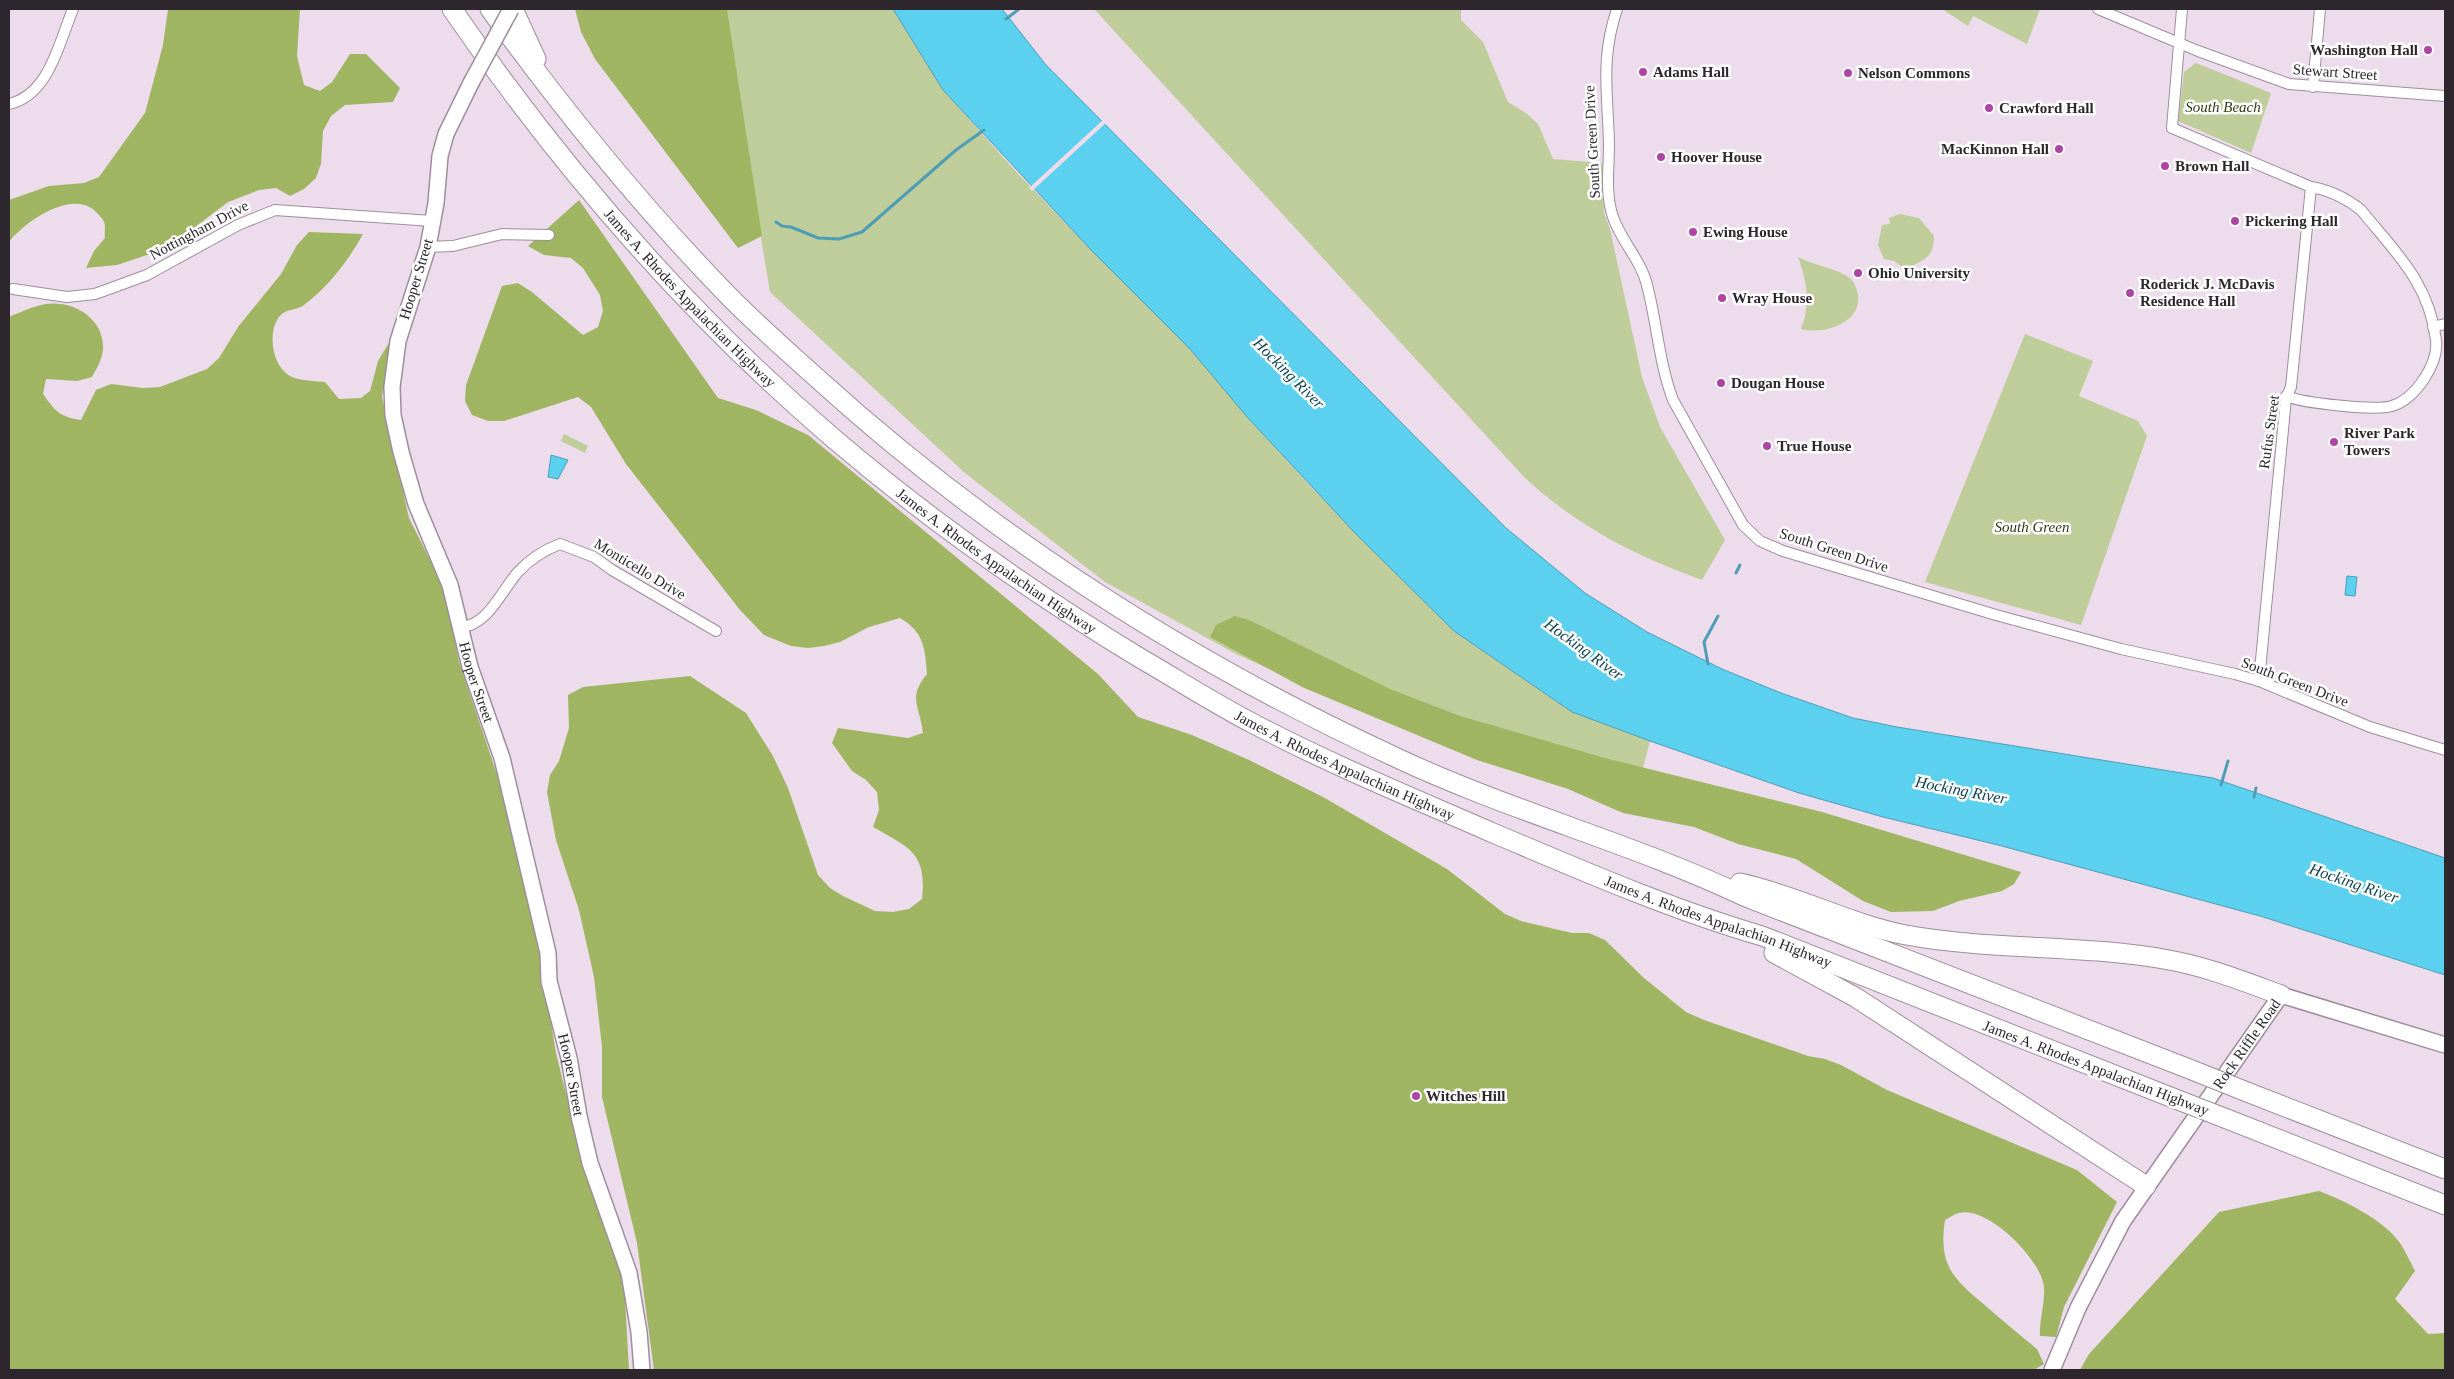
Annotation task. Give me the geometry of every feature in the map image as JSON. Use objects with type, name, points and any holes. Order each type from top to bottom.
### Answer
[{"type":"highway","name":"James A. Rhodes Appalachian Highway","points":[[452,9],[541,130],[618,221],[687,298],[744,355],[830,435],[877,474],[1016,578],[1108,638],[1254,724],[1378,784],[1556,860],[1725,925],[1762,936],[2445,1204]]},
{"type":"highway","name":"James A. Rhodes Appalachian Highway","points":[[490,9],[551,92],[664,227],[722,290],[768,334],[888,441],[945,487],[1038,556],[1181,646],[1260,691],[1382,751],[1459,784],[1697,874],[1746,897],[2445,1169]]},
{"type":"highway","points":[[512,9],[551,92]]},
{"type":"highway","points":[[1697,874],[1750,885],[1836,915],[1904,934],[1954,942],[2132,955],[2170,960],[2224,975],[2281,996]]},
{"type":"highway","points":[[1725,925],[1757,945],[1807,969],[1855,997],[2146,1186]]},
{"type":"street","points":[[9,104],[29,96],[39,86],[50,65],[73,9]]},
{"type":"street","name":"Hooper Street","points":[[512,9],[471,83],[446,134],[440,156],[428,247],[398,341],[392,387],[393,415],[401,452],[416,504],[450,585],[470,666],[502,758],[510,801],[526,857],[548,953],[549,980],[569,1058],[579,1116],[590,1163],[629,1273],[639,1332],[642,1370]]},
{"type":"street","name":"South Green Drive","points":[[1616,9],[1605,58],[1604,79],[1609,144],[1609,198],[1612,214],[1647,284],[1665,379],[1673,400],[1746,530],[1760,540],[1783,551],[1896,586],[2121,649],[2214,669],[2259,682],[2362,724],[2445,750]]},
{"type":"street","name":"Stewart Street","points":[[2098,9],[2198,52],[2276,80],[2313,87],[2445,96]]},
{"type":"street","points":[[2182,9],[2172,128],[2311,187],[2331,192],[2352,203],[2394,249],[2416,280],[2433,327],[2436,345],[2428,370],[2416,389],[2399,404],[2387,407],[2374,407],[2301,401],[2286,396]]},
{"type":"street","points":[[2313,87],[2320,9]]},
{"type":"street","name":"Rufus Street","points":[[2259,682],[2286,396],[2291,387],[2311,187]]},
{"type":"street","name":"Nottingham Drive","points":[[13,289],[67,297],[95,294],[146,275],[238,225],[275,210],[432,221]]},
{"type":"street","points":[[428,247],[453,246],[502,234],[549,235]]},
{"type":"street","points":[[2433,327],[2445,324]]},
{"type":"street","name":"Monticello Drive","points":[[460,627],[471,627],[485,615],[519,572],[534,557],[560,544],[594,557],[612,570],[716,631]]},
{"type":"street","name":"Rock Riffle Road","points":[[2052,1370],[2100,1265],[2123,1221],[2281,996],[2445,1045]]},
{"type":"green space","points":[[168,9],[300,9],[297,56],[304,85],[320,91],[332,82],[350,54],[366,54],[400,88],[393,102],[345,105],[331,116],[323,131],[321,164],[316,178],[304,189],[290,196],[276,188],[259,190],[228,202],[178,240],[150,254],[117,265],[86,268],[94,251],[105,238],[105,224],[98,214],[87,206],[76,204],[63,205],[37,217],[9,242],[9,200],[49,186],[84,183],[99,177],[145,113],[163,45]]},
{"type":"green space","points":[[575,9],[727,9],[762,236],[738,248],[595,59],[581,32]]},
{"type":"green space","points":[[725,9],[893,9],[943,90],[1010,165],[1092,251],[1190,349],[1248,418],[1310,486],[1454,631],[1572,712],[1650,741],[1643,768],[1392,723],[1236,654],[1105,582],[965,473],[770,292],[726,29]]},
{"type":"green space","points":[[1094,9],[1461,9],[1461,20],[1483,42],[1508,102],[1526,113],[1538,124],[1553,159],[1602,163],[1604,213],[1610,229],[1642,377],[1660,427],[1725,540],[1702,580],[1653,561],[1608,538],[1565,511],[1525,478]]},
{"type":"green space","points":[[1942,9],[2040,9],[2027,44],[1973,16],[1968,26]]},
{"type":"green space","name":"South Beach","points":[[2196,63],[2271,93],[2251,153],[2178,121],[2184,72]]},
{"type":"green space","points":[[579,200],[718,398],[756,410],[808,435],[1098,674],[1138,717],[1192,735],[1249,760],[1323,797],[1447,869],[1505,914],[1521,921],[1572,933],[1589,933],[1605,940],[1644,978],[1686,1012],[1808,1056],[1825,1059],[1841,1065],[1887,1090],[2077,1170],[2117,1202],[2064,1307],[2056,1337],[2040,1336],[2044,1294],[2043,1282],[2031,1260],[2010,1235],[1984,1217],[1971,1213],[1959,1213],[1945,1220],[1944,1249],[1951,1271],[1957,1280],[2037,1349],[2044,1364],[2034,1370],[654,1370],[637,1243],[602,1097],[602,1047],[594,977],[579,910],[556,840],[547,792],[550,775],[559,761],[569,728],[568,695],[583,687],[690,676],[746,713],[773,756],[788,788],[818,875],[830,888],[843,896],[875,911],[893,912],[909,909],[922,899],[922,871],[913,854],[906,847],[873,827],[879,810],[877,792],[866,780],[852,771],[832,743],[838,728],[908,738],[923,733],[916,696],[921,682],[927,674],[922,641],[914,629],[900,618],[869,627],[840,642],[808,648],[791,646],[764,635],[740,610],[626,464],[591,407],[578,397],[504,421],[488,421],[472,415],[465,401],[466,385],[502,286],[518,283],[532,292],[583,335],[598,327],[603,311],[600,295],[583,268],[571,258],[544,255],[528,246]]},
{"type":"green space","points":[[1900,214],[1919,218],[1934,236],[1930,254],[1907,270],[1894,261],[1884,259],[1878,245],[1882,225],[1890,224],[1889,218]]},
{"type":"green space","points":[[309,232],[363,234],[351,254],[322,290],[304,305],[285,312],[279,317],[273,337],[275,354],[282,369],[288,375],[302,380],[325,382],[339,399],[361,398],[370,391],[378,361],[393,336],[382,397],[409,518],[445,590],[459,662],[509,810],[536,931],[556,1053],[579,1148],[624,1281],[629,1370],[9,1370],[9,317],[36,306],[56,304],[76,308],[93,320],[102,337],[103,352],[92,377],[77,381],[46,379],[43,394],[51,405],[63,415],[81,420],[96,390],[111,384],[143,388],[160,387],[207,369],[219,358],[238,327],[281,274],[297,245]]},
{"type":"green space","points":[[1798,257],[1833,270],[1852,280],[1858,293],[1858,305],[1848,320],[1840,325],[1820,330],[1801,329],[1806,311],[1807,293]]},
{"type":"green space","name":"South Green","points":[[2025,334],[2093,361],[2079,396],[2138,421],[2147,436],[2081,625],[1925,582]]},
{"type":"green space","points":[[564,434],[588,446],[585,453],[561,441]]},
{"type":"green space","points":[[1235,616],[1249,620],[1390,689],[1460,716],[1605,758],[1822,812],[2021,872],[2014,884],[2002,891],[1959,901],[1933,911],[1891,912],[1863,901],[1796,859],[1738,844],[1694,827],[1623,813],[1568,789],[1477,760],[1302,687],[1210,637],[1216,625]]},
{"type":"green space","points":[[2319,1191],[2352,1206],[2374,1219],[2400,1243],[2415,1271],[2395,1299],[2428,1334],[2445,1333],[2445,1370],[2080,1370],[2089,1354],[2219,1212]]},
{"type":"water","name":"Hocking River","points":[[893,9],[1002,9],[1046,65],[1506,528],[1585,593],[1647,632],[1722,669],[1781,693],[1853,718],[1897,727],[2213,778],[2445,858],[2445,975],[2260,916],[1998,845],[1883,817],[1799,793],[1572,712],[1454,631],[1356,534],[1248,418],[1190,349],[1092,251],[943,90]]},
{"type":"water","points":[[551,455],[568,460],[558,479],[548,477]]},
{"type":"water","points":[[2347,576],[2357,577],[2355,596],[2345,595]]},
{"type":"pier","points":[[1104,119],[1107,122],[1032,191],[1029,188]]},
{"type":"waterway","points":[[1006,19],[1019,9]]},
{"type":"waterway","points":[[776,222],[782,226],[791,227],[818,238],[839,239],[862,232],[956,150],[984,130]]},
{"type":"waterway","points":[[1736,573],[1740,565]]},
{"type":"waterway","points":[[1708,664],[1704,642],[1718,616]]},
{"type":"waterway","points":[[2221,785],[2228,761]]},
{"type":"waterway","points":[[2254,797],[2256,788]]},
{"type":"place","name":"Washington Hall","points":[[2428,50]]},
{"type":"place","name":"Adams Hall","points":[[1643,72]]},
{"type":"place","name":"Nelson Commons","points":[[1848,73]]},
{"type":"place","name":"Crawford Hall","points":[[1989,108]]},
{"type":"place","name":"MacKinnon Hall","points":[[2059,149]]},
{"type":"place","name":"Hoover House","points":[[1661,157]]},
{"type":"place","name":"Brown Hall","points":[[2165,166]]},
{"type":"place","name":"Pickering Hall","points":[[2235,221]]},
{"type":"place","name":"Ewing House","points":[[1693,232]]},
{"type":"place","name":"Ohio University","points":[[1858,273]]},
{"type":"place","name":"Roderick J. McDavis Residence Hall","points":[[2130,293]]},
{"type":"place","name":"Wray House","points":[[1722,298]]},
{"type":"place","name":"Dougan House","points":[[1721,383]]},
{"type":"place","name":"River Park Towers","points":[[2334,442]]},
{"type":"place","name":"True House","points":[[1767,446]]},
{"type":"place","name":"Witches Hill","points":[[1416,1096]]}]
